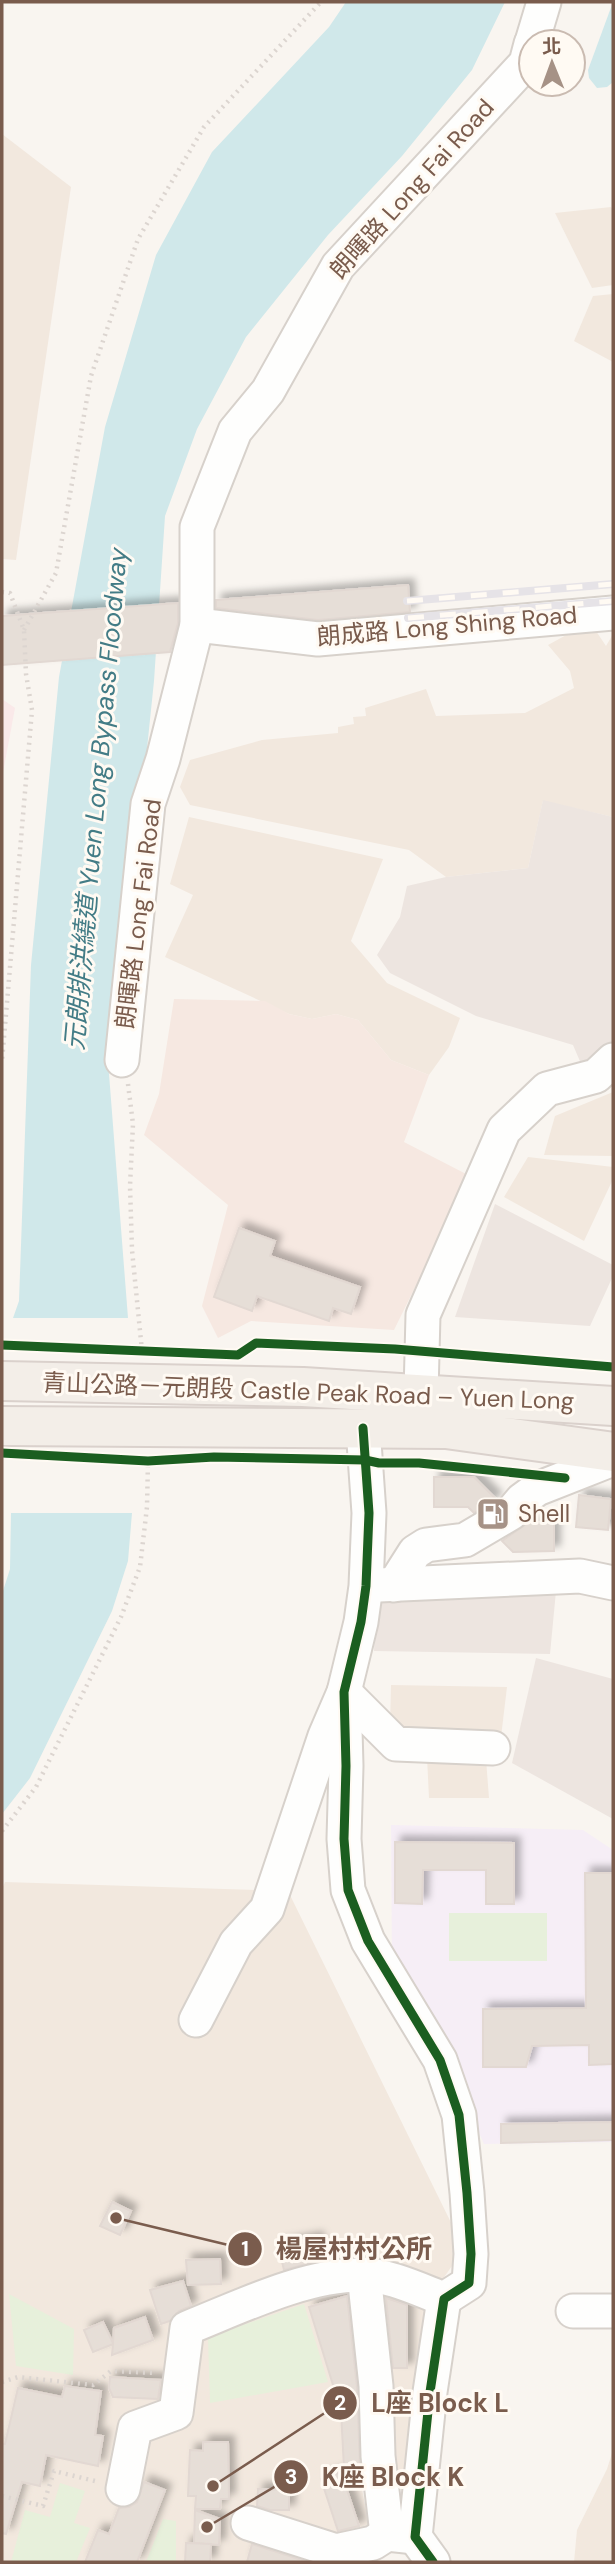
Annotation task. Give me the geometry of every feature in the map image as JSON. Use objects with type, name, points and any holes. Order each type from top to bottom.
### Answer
[{"type":"main road","name":"青山公路－元朗段 Castle Peak Road – Yuen Long","points":[[2,1381],[303,1387],[421,1392],[613,1406]]},
{"type":"main road","name":"青山公路－元朗段 Castle Peak Road – Yuen Long","points":[[2,1426],[446,1429],[613,1452]]},
{"type":"street","name":"朗暉路 Long Fai Road","points":[[536,28],[544,2]]},
{"type":"street","name":"朗暉路 Long Fai Road","points":[[122,1060],[148,804],[163,759],[197,625],[197,527],[235,430],[268,391],[338,266],[517,72]]},
{"type":"street","name":"朗成路 Long Shing Road","points":[[197,625],[318,639],[613,613]]},
{"type":"street","points":[[421,1392],[423,1315],[504,1130],[547,1089],[596,1076],[613,1060]]},
{"type":"street","points":[[363,1428],[369,1513],[380,1585]]},
{"type":"street","points":[[196,2020],[236,1943],[267,1909],[325,1736],[344,1692],[361,1622],[380,1585],[426,1545],[465,1541],[511,1513],[537,1489],[613,1459]]},
{"type":"street","points":[[380,1585],[580,1576],[613,1583]]},
{"type":"street","points":[[344,1692],[396,1744],[493,1748]]},
{"type":"street","points":[[344,1692],[344,1839],[348,1890],[368,1941],[440,2060],[459,2115],[467,2193],[471,2254],[469,2283],[444,2299],[412,2544]]},
{"type":"street","points":[[123,2489],[135,2428],[176,2413],[187,2328],[261,2298],[326,2278],[364,2274],[409,2285],[444,2299]]},
{"type":"street","points":[[364,2274],[376,2386],[377,2456],[412,2544]]},
{"type":"street","points":[[573,2311],[613,2311]]},
{"type":"street","points":[[248,2523],[336,2550],[373,2543],[412,2544]]},
{"type":"path","points":[[24,630],[56,573],[91,376],[138,239],[204,127],[321,2]]},
{"type":"path","points":[[2,592],[10,593],[24,630],[26,674],[32,710],[2,1061]]},
{"type":"path","points":[[122,1060],[133,1124],[130,1186],[139,1351],[156,1352]]},
{"type":"path","points":[[135,1460],[159,1460]]},
{"type":"path","points":[[2,1831],[36,1787],[121,1617],[139,1567],[147,1507],[148,1461]]},
{"type":"path","points":[[2,2382],[18,2377],[93,2385],[111,2371],[180,2374]]},
{"type":"path","points":[[2,2496],[43,2506],[54,2471],[123,2489]]},
{"type":"shaded area","points":[[2,134],[71,187],[16,560],[2,559]]},
{"type":"shaded area","points":[[611,207],[613,285],[592,288],[555,213]]},
{"type":"shaded area","points":[[613,294],[613,362],[574,341],[593,296]]},
{"type":"shaded area","points":[[590,622],[606,646],[613,634],[613,817],[543,801],[528,868],[446,877],[409,850],[190,805],[180,787],[190,760],[262,740],[338,733],[338,727],[354,724],[353,717],[366,716],[365,708],[426,689],[436,716],[525,713],[574,688],[570,671],[548,645]]},
{"type":"shaded area","points":[[2,699],[15,708],[2,778]]},
{"type":"shaded area","points":[[543,800],[613,817],[613,1044],[582,1066],[573,1045],[476,1016],[390,973],[377,955],[400,917],[407,886],[446,877],[528,868]]},
{"type":"shaded area","points":[[189,817],[383,859],[351,941],[387,983],[460,1018],[449,1047],[429,1075],[391,1060],[358,1020],[336,1014],[312,1019],[289,1014],[165,957],[193,895],[170,884]]},
{"type":"shaded area","points":[[174,999],[265,1001],[289,1014],[312,1019],[336,1014],[358,1020],[391,1060],[429,1075],[404,1142],[470,1176],[394,1330],[251,1321],[218,1338],[202,1306],[228,1205],[144,1135],[159,1094]]},
{"type":"shaded area","points":[[613,1092],[613,1156],[544,1155],[555,1116]]},
{"type":"shaded area","points":[[528,1157],[613,1167],[613,1179],[584,1241],[504,1197]]},
{"type":"shaded area","points":[[495,1204],[613,1265],[613,1276],[590,1326],[455,1317]]},
{"type":"shaded area","points":[[556,1591],[550,1654],[374,1651],[376,1600]]},
{"type":"shaded area","points":[[536,1658],[613,1679],[613,1819],[512,1763]]},
{"type":"shaded area","points":[[391,1685],[507,1687],[501,1737],[390,1727]]},
{"type":"shaded area","points":[[427,1757],[486,1759],[489,1798],[429,1798]]},
{"type":"shaded area","points":[[391,1825],[583,1830],[613,1850],[613,2142],[484,2144],[461,2093],[392,1969]]},
{"type":"shaded area","points":[[5,1882],[288,1891],[464,2249],[430,2297],[408,2470],[359,2473],[374,2552],[370,2562],[2,2562],[2,1889]]},
{"type":"shaded area","points":[[613,2450],[613,2562],[574,2562],[577,2530],[607,2469]]},
{"type":"green space","points":[[449,1913],[547,1913],[547,1961],[449,1961]]},
{"type":"green space","points":[[9,2294],[74,2329],[73,2375],[16,2366]]},
{"type":"green space","points":[[304,2304],[328,2382],[210,2403],[208,2337]]},
{"type":"green space","points":[[60,2483],[85,2491],[74,2523],[90,2528],[76,2562],[11,2562],[25,2510],[50,2517]]},
{"type":"green space","points":[[163,2519],[176,2521],[176,2562],[146,2562]]},
{"type":"water","name":"元朗排洪繞道 Yuen Long Bypass Floodway","points":[[346,2],[505,2],[472,70],[402,156],[328,235],[246,337],[197,429],[165,516],[154,681],[130,913],[108,1061],[128,1318],[13,1318],[19,1301],[31,965],[59,677],[105,427],[156,255],[212,152],[329,27]]},
{"type":"water","points":[[613,2],[613,82],[607,87],[597,88],[589,78],[588,70]]},
{"type":"water","points":[[11,1513],[132,1513],[128,1561],[112,1611],[30,1778],[2,1814],[2,1594],[10,1569]]},
{"type":"building","points":[[408,585],[410,612],[318,620],[216,608],[216,600]]},
{"type":"building","points":[[178,603],[178,623],[170,652],[2,665],[2,616]]},
{"type":"building","points":[[239,1228],[275,1241],[270,1256],[360,1287],[351,1314],[333,1308],[329,1321],[257,1296],[252,1311],[214,1297]]},
{"type":"building","points":[[434,1477],[474,1477],[496,1499],[474,1513],[468,1507],[434,1507]]},
{"type":"building","points":[[579,1495],[611,1499],[608,1530],[576,1527]]},
{"type":"building","points":[[529,1522],[554,1522],[554,1551],[513,1552],[502,1541]]},
{"type":"building","points":[[395,1842],[514,1843],[514,1904],[486,1904],[486,1870],[423,1870],[422,1904],[395,1903]]},
{"type":"building","points":[[585,1873],[613,1873],[613,2064],[589,2065],[589,2045],[532,2046],[526,2067],[483,2067],[483,2009],[586,2008]]},
{"type":"building","points":[[613,2122],[613,2140],[501,2143],[501,2124]]},
{"type":"building","points":[[112,2202],[131,2211],[120,2235],[100,2226]]},
{"type":"building","points":[[317,2238],[322,2260],[284,2270],[278,2245]]},
{"type":"building","points":[[220,2259],[221,2284],[188,2285],[186,2260]]},
{"type":"building","points":[[183,2281],[191,2306],[161,2324],[150,2290]]},
{"type":"building","points":[[347,2296],[357,2387],[360,2467],[344,2468],[341,2411],[309,2307]]},
{"type":"building","points":[[386,2298],[407,2305],[407,2368],[393,2368]]},
{"type":"building","points":[[145,2317],[153,2340],[112,2355],[113,2344],[93,2352],[84,2330],[103,2322],[113,2343],[114,2328]]},
{"type":"building","points":[[110,2377],[161,2380],[158,2399],[113,2397],[109,2388]]},
{"type":"building","points":[[65,2386],[101,2391],[95,2435],[103,2436],[98,2466],[46,2455],[40,2486],[22,2482],[6,2534],[2,2533],[2,2444],[5,2444],[18,2388],[62,2397]]},
{"type":"building","points":[[203,2442],[228,2442],[229,2499],[221,2499],[220,2509],[195,2509],[196,2496],[188,2496],[190,2450],[203,2451]]},
{"type":"building","points":[[341,2472],[359,2526],[338,2531],[321,2479]]},
{"type":"building","points":[[144,2482],[165,2490],[137,2562],[85,2562],[98,2530],[109,2534],[119,2508],[129,2507],[137,2502]]},
{"type":"building","points":[[258,2489],[289,2490],[289,2510],[270,2510],[257,2506]]},
{"type":"building","points":[[195,2510],[220,2519],[219,2545],[194,2543]]},
{"type":"building","points":[[186,2543],[211,2544],[210,2562],[185,2562]]},
{"type":"building","points":[[252,2544],[308,2562],[247,2562]]},
{"type":"railway","points":[[407,601],[613,584]]},
{"type":"railway","points":[[408,618],[613,601]]},
{"type":"cycle path","points":[[2,1345],[238,1355],[256,1343],[395,1349],[613,1367]]},
{"type":"cycle path","points":[[363,1428],[369,1513],[366,1586],[361,1622],[344,1692],[344,1839],[348,1890],[368,1941],[440,2060],[459,2115],[471,2254],[469,2283],[444,2299],[430,2392],[415,2537],[433,2562]]},
{"type":"cycle path","points":[[2,1453],[148,1461],[214,1457],[365,1460],[565,1478]]},
{"type":"place","name":"Shell","points":[[493,1514]]},
{"type":"place","name":"楊屋村村公所","points":[[116,2218]]},
{"type":"place","name":"L座 Block L","points":[[213,2486]]},
{"type":"place","name":"K座 Block K","points":[[207,2527]]}]
